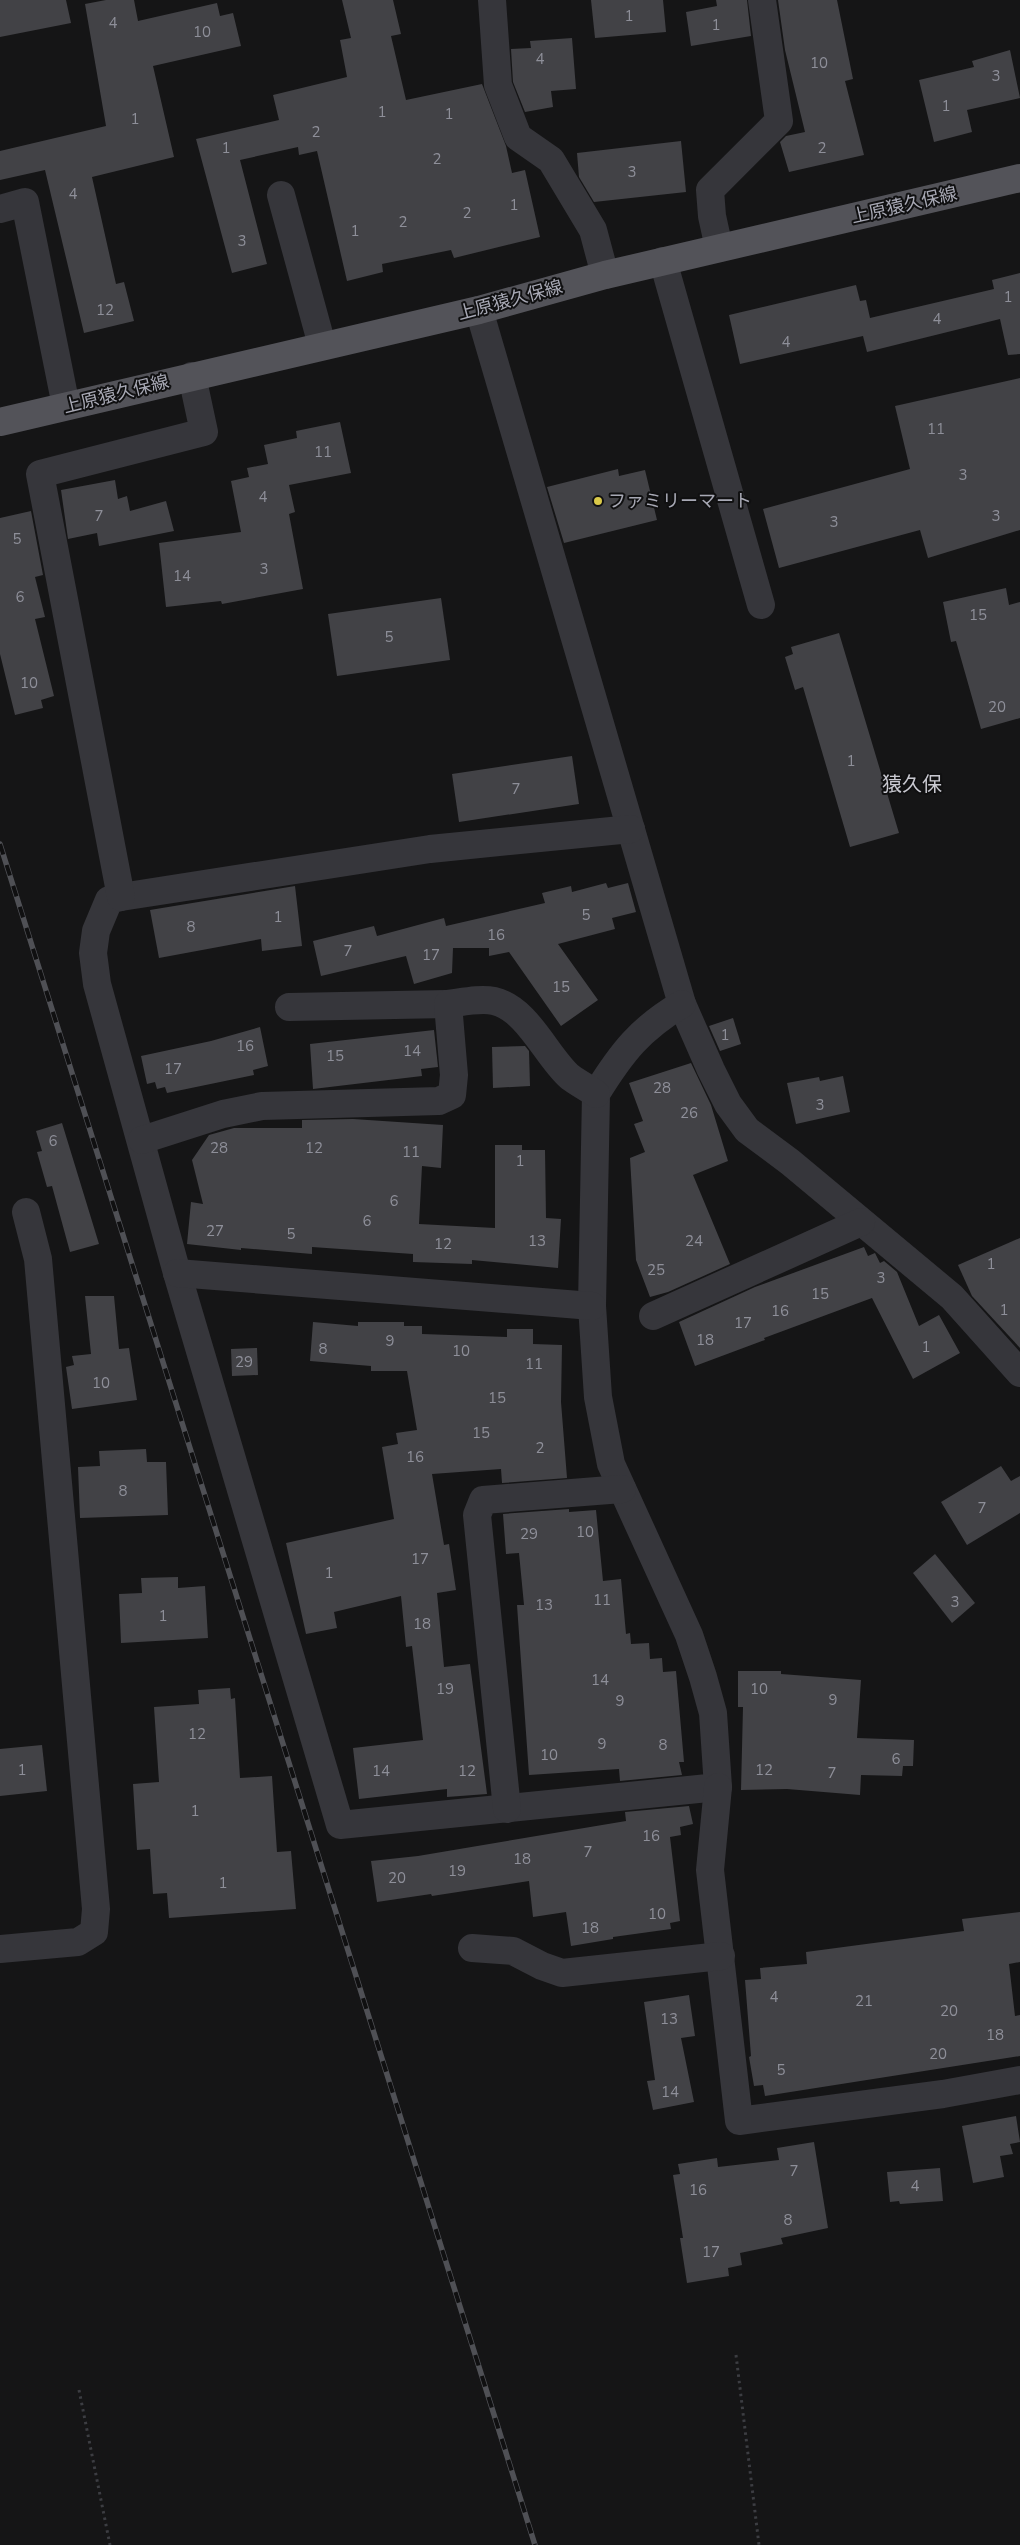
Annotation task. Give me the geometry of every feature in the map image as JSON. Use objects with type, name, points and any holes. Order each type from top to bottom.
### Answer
[{"type":"main road","name":"上原猿久保線","points":[[0,422],[322,345],[479,310],[605,275],[1020,178]]},
{"type":"street","points":[[492,0],[498,85],[518,137],[551,160],[593,230],[605,275]]},
{"type":"street","points":[[719,248],[712,216],[710,190],[779,121],[762,0]]},
{"type":"street","points":[[281,195],[322,345]]},
{"type":"street","points":[[0,209],[24,202],[66,406]]},
{"type":"street","points":[[663,261],[761,605]]},
{"type":"street","points":[[479,310],[682,1004],[719,1087],[728,1104],[748,1130],[952,1297],[1020,1373]]},
{"type":"street","points":[[121,897],[40,474],[204,432],[192,376]]},
{"type":"street","points":[[631,829],[430,848],[121,897],[109,900],[96,931],[94,953],[100,993],[142,1140],[177,1274],[340,1825],[718,1787]]},
{"type":"street","points":[[289,1007],[448,1004],[484,1000],[497,1002],[530,1026],[570,1077],[596,1094]]},
{"type":"street","points":[[142,1140],[223,1114],[262,1106],[439,1102],[452,1095],[454,1075],[448,1004]]},
{"type":"street","points":[[682,1004],[660,1018],[635,1038],[614,1065],[596,1094],[592,1306],[598,1396],[611,1464],[689,1635],[713,1713],[718,1787],[710,1870],[739,2121],[943,2094],[1020,2080]]},
{"type":"street","points":[[0,1949],[78,1942],[94,1932],[96,1909],[80,1707],[38,1258],[26,1212]]},
{"type":"street","points":[[654,1316],[861,1222]]},
{"type":"street","points":[[177,1274],[592,1306]]},
{"type":"street","points":[[508,1808],[477,1515],[483,1500],[622,1489]]},
{"type":"street","points":[[472,1948],[513,1951],[542,1966],[562,1973],[721,1956]]},
{"type":"path","points":[[736,2355],[759,2545]]},
{"type":"path","points":[[78,2390],[110,2545]]},
{"type":"building","points":[[0,0],[66,0],[71,23],[0,37]]},
{"type":"building","points":[[106,0],[134,0],[138,21],[217,3],[220,16],[233,13],[241,46],[153,66],[174,157],[92,177],[116,284],[124,282],[134,321],[84,333],[45,170],[0,180],[0,151],[106,126],[85,4]]},
{"type":"building","points":[[342,0],[393,0],[401,34],[391,36],[406,100],[482,84],[506,146],[512,173],[525,170],[540,237],[454,258],[451,250],[382,264],[383,272],[347,281],[317,151],[299,155],[298,147],[240,160],[267,264],[232,273],[196,139],[279,120],[273,95],[347,77],[340,40],[351,38]]},
{"type":"building","points":[[591,0],[663,0],[666,32],[595,38]]},
{"type":"building","points":[[716,0],[747,0],[751,36],[691,46],[686,12],[717,6]]},
{"type":"building","points":[[778,0],[837,0],[853,79],[845,81],[864,155],[789,172],[780,142],[786,136],[805,132],[785,50]]},
{"type":"building","points":[[572,38],[576,89],[551,91],[553,107],[525,112],[513,82],[511,49],[531,48],[530,41]]},
{"type":"building","points":[[1010,50],[1020,98],[967,110],[972,132],[934,142],[919,80],[974,67],[972,61]]},
{"type":"building","points":[[681,141],[686,192],[594,202],[579,177],[577,153]]},
{"type":"building","points":[[1020,273],[1020,354],[1008,355],[1000,319],[867,352],[863,336],[740,364],[729,315],[856,285],[860,301],[866,300],[870,318],[994,289],[992,280]]},
{"type":"building","points":[[1020,378],[1020,530],[928,558],[920,530],[779,568],[763,509],[910,469],[895,406]]},
{"type":"building","points":[[340,422],[351,473],[289,485],[295,512],[289,514],[303,589],[222,604],[221,601],[166,607],[159,543],[241,532],[231,481],[249,477],[247,468],[268,464],[264,445],[297,438],[296,431]]},
{"type":"building","points":[[618,469],[619,476],[645,470],[657,520],[564,543],[547,487]]},
{"type":"building","points":[[115,480],[118,499],[127,496],[130,511],[166,501],[174,531],[99,546],[97,533],[68,539],[61,490]]},
{"type":"building","points":[[31,511],[43,575],[35,577],[45,617],[35,619],[54,696],[41,700],[43,708],[15,715],[0,654],[0,518]]},
{"type":"building","points":[[1006,588],[1009,605],[1020,602],[1020,718],[981,729],[956,641],[951,642],[943,602]]},
{"type":"building","points":[[441,598],[450,660],[337,676],[328,614]]},
{"type":"building","points":[[839,633],[899,833],[850,847],[803,687],[795,690],[785,657],[793,654],[791,647]]},
{"type":"building","points":[[572,756],[579,804],[459,822],[452,774]]},
{"type":"building","points":[[606,883],[608,888],[628,883],[636,912],[612,918],[615,929],[558,944],[598,1000],[561,1026],[509,952],[489,956],[489,948],[453,948],[452,973],[414,984],[406,956],[321,976],[313,941],[374,926],[377,936],[444,918],[446,926],[545,903],[542,893],[571,886],[572,892]]},
{"type":"building","points":[[295,886],[302,946],[262,951],[261,939],[159,958],[150,910]]},
{"type":"building","points":[[733,1018],[741,1044],[720,1051],[709,1026]]},
{"type":"building","points":[[260,1027],[268,1066],[253,1070],[254,1075],[167,1093],[165,1087],[157,1089],[155,1082],[147,1084],[141,1056],[211,1041]]},
{"type":"building","points":[[434,1030],[438,1067],[421,1069],[422,1076],[313,1089],[310,1044]]},
{"type":"building","points":[[525,1046],[529,1051],[530,1086],[493,1088],[492,1047]]},
{"type":"building","points":[[691,1063],[711,1105],[728,1161],[693,1175],[730,1264],[668,1292],[650,1297],[636,1260],[630,1158],[645,1152],[634,1124],[643,1121],[629,1083]]},
{"type":"building","points":[[843,1076],[850,1112],[796,1124],[787,1083],[819,1077],[820,1081]]},
{"type":"building","points":[[353,1119],[443,1125],[441,1168],[422,1166],[419,1224],[495,1228],[495,1145],[522,1145],[522,1150],[545,1150],[546,1218],[561,1219],[558,1268],[472,1260],[472,1264],[413,1262],[413,1254],[312,1247],[312,1254],[241,1248],[241,1250],[187,1244],[191,1202],[203,1204],[192,1160],[209,1135],[234,1128],[302,1128],[302,1120]]},
{"type":"building","points":[[62,1123],[99,1244],[70,1252],[52,1186],[47,1187],[37,1152],[42,1151],[36,1131]]},
{"type":"building","points":[[1020,1238],[1020,1348],[972,1296],[958,1265]]},
{"type":"building","points":[[864,1247],[868,1256],[875,1253],[880,1263],[884,1261],[897,1272],[919,1326],[939,1315],[960,1353],[913,1379],[872,1298],[695,1366],[679,1322],[755,1287]]},
{"type":"building","points":[[85,1296],[114,1296],[119,1349],[129,1348],[137,1400],[72,1409],[66,1367],[74,1365],[72,1356],[91,1354]]},
{"type":"building","points":[[313,1322],[358,1326],[358,1322],[404,1322],[404,1326],[422,1326],[422,1334],[507,1337],[507,1329],[533,1329],[533,1344],[562,1345],[561,1402],[567,1478],[502,1483],[501,1469],[432,1474],[444,1545],[449,1544],[456,1590],[437,1593],[444,1667],[470,1664],[487,1794],[447,1797],[447,1789],[359,1799],[353,1748],[423,1740],[412,1646],[406,1647],[401,1596],[334,1612],[337,1628],[306,1634],[286,1543],[394,1519],[382,1447],[398,1444],[396,1433],[417,1430],[407,1371],[371,1371],[371,1366],[310,1361]]},
{"type":"building","points":[[257,1348],[258,1375],[232,1376],[231,1349]]},
{"type":"building","points":[[146,1449],[147,1462],[166,1462],[168,1515],[80,1518],[78,1467],[100,1466],[99,1451]]},
{"type":"building","points":[[1001,1466],[1011,1481],[1020,1476],[1020,1513],[967,1545],[941,1502]]},
{"type":"building","points":[[569,1509],[569,1512],[596,1510],[603,1581],[621,1579],[626,1634],[630,1633],[631,1644],[649,1643],[650,1659],[662,1658],[663,1672],[676,1671],[684,1762],[679,1762],[682,1775],[620,1781],[619,1769],[529,1775],[517,1605],[524,1605],[519,1553],[506,1554],[503,1514]]},
{"type":"building","points":[[935,1554],[975,1603],[952,1623],[913,1573]]},
{"type":"building","points":[[178,1577],[178,1588],[205,1586],[208,1638],[121,1643],[119,1594],[142,1593],[141,1578]]},
{"type":"building","points":[[738,1671],[781,1671],[781,1674],[861,1680],[857,1738],[914,1740],[913,1766],[903,1766],[902,1776],[861,1775],[860,1795],[787,1789],[741,1790],[743,1707],[738,1707]]},
{"type":"building","points":[[230,1688],[231,1699],[235,1698],[240,1778],[272,1776],[277,1852],[291,1851],[296,1909],[169,1918],[167,1893],[153,1894],[150,1849],[137,1850],[133,1784],[159,1782],[154,1707],[199,1704],[198,1690]]},
{"type":"building","points":[[42,1745],[47,1791],[0,1796],[0,1749]]},
{"type":"building","points":[[689,1806],[693,1824],[680,1827],[681,1835],[670,1837],[680,1921],[670,1923],[671,1929],[613,1937],[613,1939],[571,1946],[566,1912],[533,1917],[529,1881],[432,1896],[431,1894],[377,1902],[371,1861],[418,1856],[626,1821],[625,1812]]},
{"type":"building","points":[[1020,1912],[1020,1962],[1009,1964],[1015,2016],[1020,2015],[1020,2056],[765,2096],[763,2085],[754,2086],[749,2057],[751,2056],[745,1980],[761,1979],[760,1968],[807,1964],[806,1952],[964,1931],[962,1919]]},
{"type":"building","points":[[689,1995],[695,2036],[681,2038],[694,2102],[653,2110],[647,2081],[655,2080],[644,2002]]},
{"type":"building","points":[[1016,2116],[1020,2142],[1010,2144],[1013,2154],[1000,2156],[1004,2177],[973,2183],[962,2126]]},
{"type":"building","points":[[814,2142],[828,2228],[781,2238],[783,2244],[740,2253],[742,2265],[728,2268],[729,2276],[687,2283],[680,2238],[683,2238],[673,2175],[680,2174],[678,2164],[717,2158],[718,2167],[779,2160],[777,2148]]},
{"type":"building","points":[[940,2168],[943,2201],[900,2204],[899,2201],[890,2202],[887,2172]]},
{"type":"railway","points":[[0,844],[535,2545]]},
{"type":"place","name":"ファミリーマート","points":[[598,501]]},
{"type":"district","name":"猿久保","points":[[912,784]]}]
